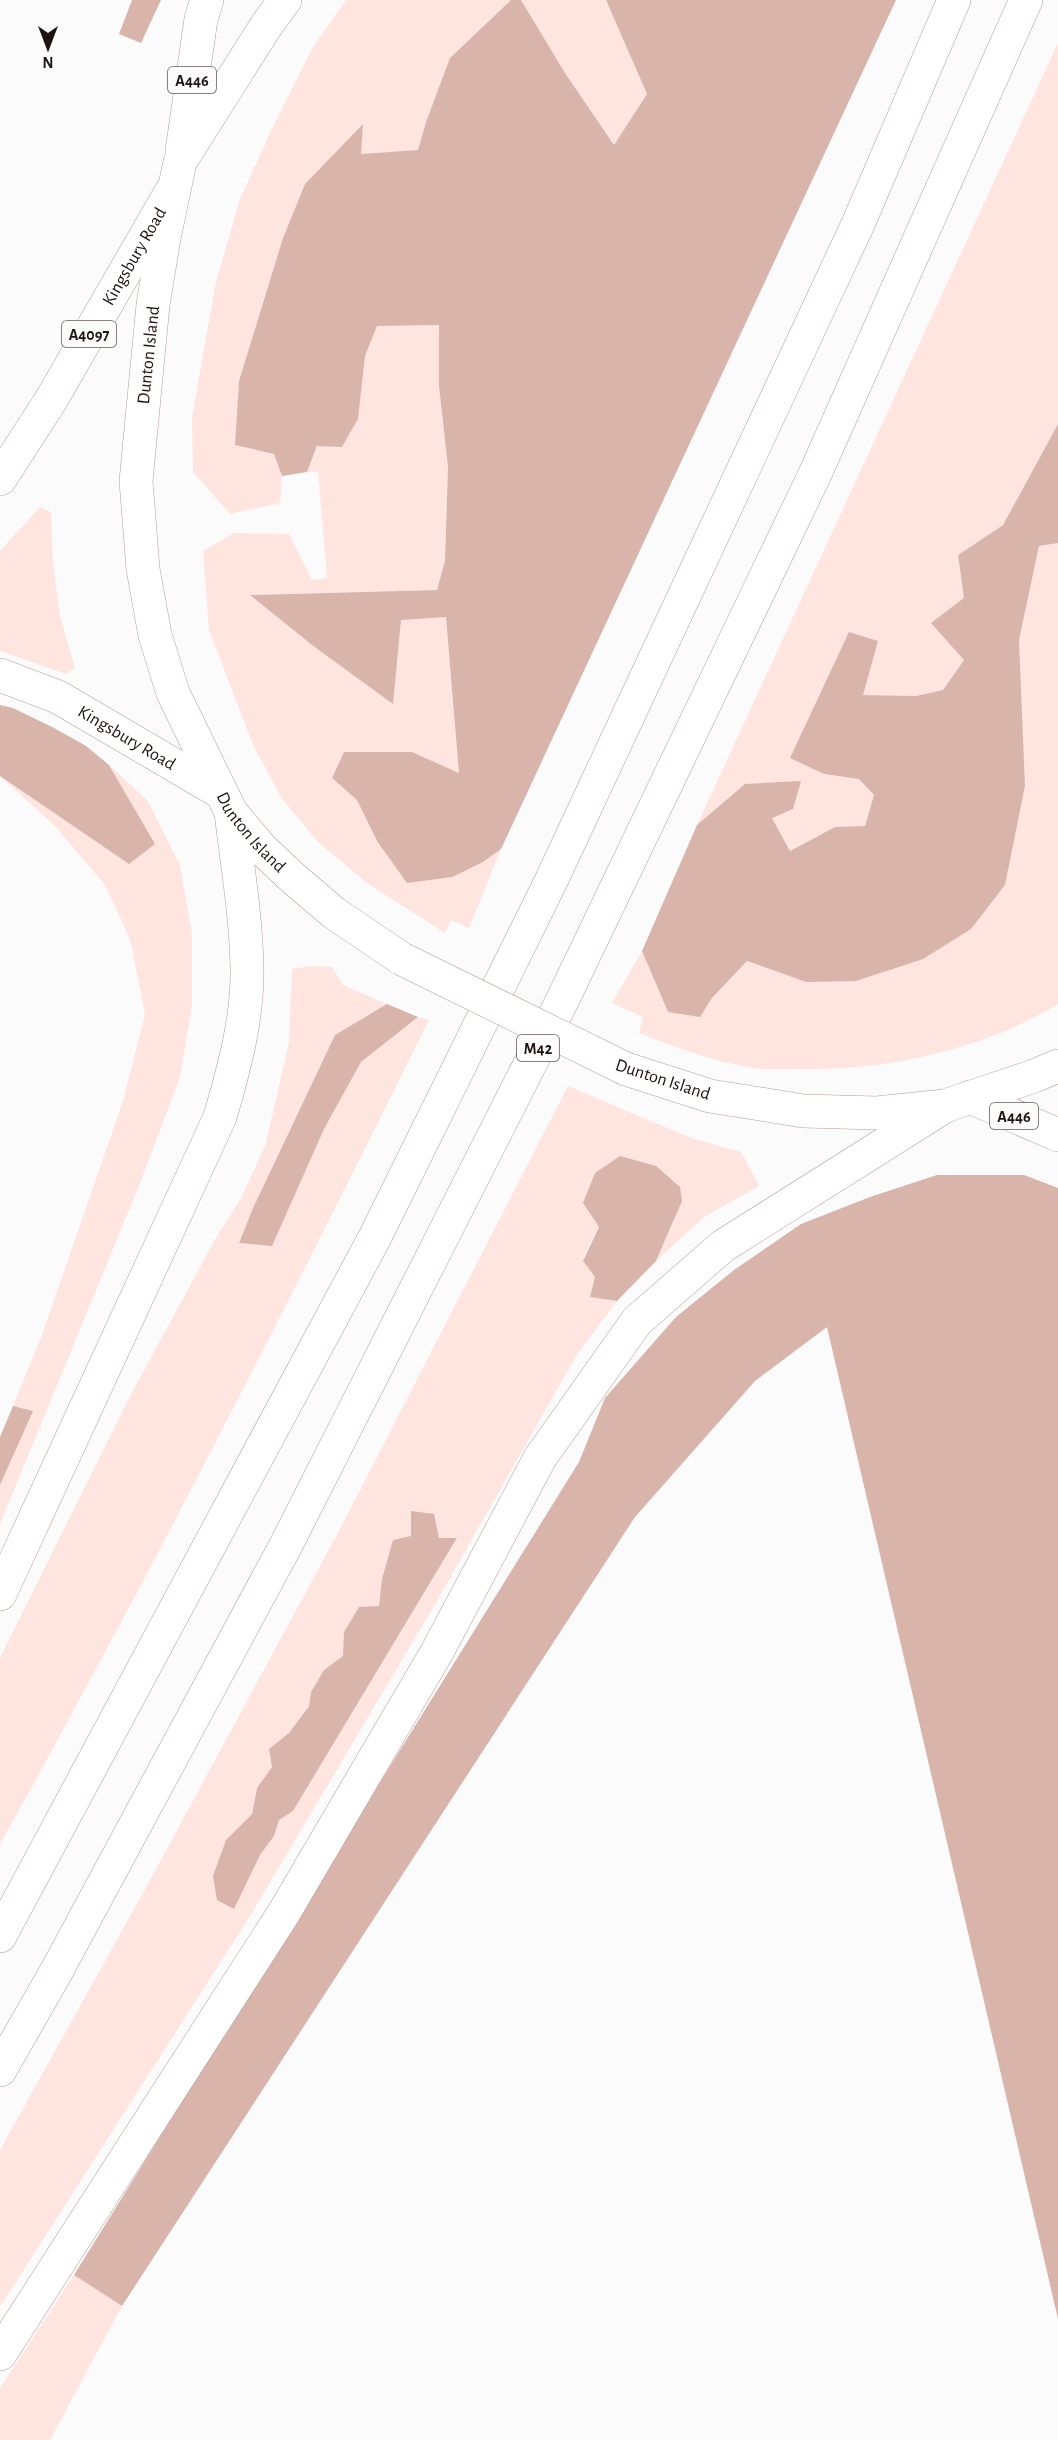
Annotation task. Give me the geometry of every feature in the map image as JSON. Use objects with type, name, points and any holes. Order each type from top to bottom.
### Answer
[{"type":"main road","name":"A446","points":[[177,175],[201,19],[207,0]]},
{"type":"main road","name":"Dunton Island","points":[[285,0],[266,26],[177,175],[153,305],[136,481],[143,569],[155,635],[172,693],[226,802],[261,848],[293,878],[334,913],[402,959],[626,1070],[710,1096],[803,1112],[877,1113],[957,1102],[1058,1066]]},
{"type":"main road","points":[[0,1936],[375,1237],[546,892],[858,224],[954,0]]},
{"type":"main road","name":"M42","points":[[0,2070],[56,1972],[286,1545],[562,1001],[815,474],[1026,0]]},
{"type":"main road","name":"Kingsbury Road","points":[[0,479],[51,400],[177,175]]},
{"type":"main road","name":"Kingsbury Road","points":[[0,675],[58,697],[226,802]]},
{"type":"main road","points":[[0,1594],[220,1117],[235,1066],[243,1017],[247,969],[226,802]]},
{"type":"main road","name":"A446","points":[[957,1102],[1058,1135]]},
{"type":"main road","points":[[0,2354],[285,1911],[437,1652],[540,1458],[637,1321],[723,1246],[957,1102]]},
{"type":"shaded area","points":[[132,0],[161,0],[141,43],[119,34]]},
{"type":"shaded area","points":[[346,0],[511,0],[450,58],[426,122],[419,150],[361,154],[363,124],[305,184],[283,238],[239,381],[235,445],[274,454],[282,476],[280,503],[230,514],[193,472],[192,417],[216,282],[240,199],[275,122],[313,47]]},
{"type":"shaded area","points":[[511,0],[521,0],[565,73],[614,145],[647,94],[606,0],[896,0],[501,849],[483,862],[452,877],[407,883],[377,841],[357,800],[332,778],[344,752],[412,752],[459,773],[446,617],[401,620],[393,704],[312,645],[250,595],[437,590],[445,561],[448,467],[439,386],[439,325],[377,326],[365,356],[358,419],[342,447],[317,446],[307,472],[282,476],[274,454],[235,445],[239,381],[283,238],[305,184],[363,124],[361,154],[418,150],[450,58]]},
{"type":"shaded area","points":[[521,0],[606,0],[647,94],[614,145],[565,73]]},
{"type":"shaded area","points":[[1058,43],[1058,424],[1003,525],[958,555],[964,598],[964,660],[943,690],[916,696],[862,695],[824,774],[859,779],[874,795],[865,826],[835,827],[790,851],[772,818],[745,784],[697,825]]},
{"type":"shaded area","points":[[439,325],[439,386],[448,467],[445,561],[437,590],[250,595],[312,645],[393,703],[401,619],[446,616],[459,773],[412,752],[344,752],[332,778],[357,800],[377,841],[483,862],[501,849],[469,928],[451,920],[445,933],[367,883],[319,843],[282,799],[253,745],[209,630],[203,551],[234,533],[289,534],[312,580],[327,578],[318,472],[307,472],[318,446],[342,447],[358,419],[365,356],[377,326]]},
{"type":"shaded area","points":[[1058,424],[1058,543],[1039,546],[1019,640],[1025,786],[1005,885],[971,929],[923,959],[856,981],[806,982],[747,961],[712,998],[700,1017],[668,1012],[642,951],[697,825],[745,784],[801,781],[793,809],[772,818],[790,851],[835,827],[865,826],[874,795],[859,779],[824,774],[790,758],[849,632],[878,641],[863,695],[916,696],[943,690],[964,660],[931,623],[964,598],[958,555],[1003,525]]},
{"type":"shaded area","points":[[40,507],[51,512],[53,561],[60,616],[75,668],[66,674],[0,651],[0,551]]},
{"type":"shaded area","points":[[1058,543],[1058,1004],[997,1034],[964,1046],[897,1062],[828,1069],[753,1068],[695,1054],[639,1033],[643,1017],[612,1003],[642,951],[668,1012],[700,1016],[712,998],[747,961],[806,982],[971,929],[1005,885],[1025,786],[1019,640],[1039,546]]},
{"type":"shaded area","points":[[0,705],[13,708],[54,728],[86,746],[109,765],[155,844],[129,864],[0,776]]},
{"type":"shaded area","points":[[109,765],[147,800],[180,865],[192,934],[192,1006],[180,1077],[138,1188],[0,1524],[0,1485],[32,1411],[13,1406],[42,1335],[123,1101],[145,1014],[130,939],[105,885],[56,827],[0,776],[129,863],[155,844]]},
{"type":"shaded area","points":[[310,966],[332,967],[343,985],[387,1004],[335,1035],[239,1242],[324,1129],[361,1062],[418,1017],[429,1020],[219,1435],[0,1844],[0,1658],[130,1396],[217,1236],[240,1200],[265,1146],[289,1043],[292,969]]},
{"type":"shaded area","points":[[387,1004],[418,1017],[361,1062],[324,1129],[272,1246],[239,1243],[253,1208],[335,1035]]},
{"type":"shaded area","points":[[568,1086],[691,1138],[741,1152],[759,1186],[704,1217],[656,1261],[674,1221],[583,1203],[599,1227],[583,1261],[595,1277],[590,1297],[617,1301],[576,1356],[434,1606],[250,1916],[0,2307],[0,2150],[148,1884],[339,1531]],"holes":[[[411,1537],[457,1539],[293,1811],[279,1820],[274,1836],[260,1855],[233,1909],[226,1840],[252,1814],[257,1788],[272,1767],[269,1749],[289,1733],[309,1705],[311,1692],[324,1670],[344,1656],[344,1632],[379,1607],[382,1579]]]},
{"type":"shaded area","points":[[620,1156],[656,1166],[680,1187],[682,1201],[656,1261],[617,1301],[590,1297],[595,1277],[583,1261],[599,1227],[583,1203],[595,1173]]},
{"type":"shaded area","points":[[937,1175],[1024,1175],[1058,1188],[1058,2319],[827,1327],[755,1381],[635,1517],[122,2306],[74,2275],[579,1462],[605,1398],[676,1317],[734,1270],[801,1224],[870,1197]]},
{"type":"shaded area","points":[[13,1406],[33,1411],[0,1485],[0,1437]]},
{"type":"shaded area","points":[[411,1511],[434,1514],[439,1538],[457,1538],[293,1811],[279,1820],[274,1836],[260,1855],[234,1909],[217,1900],[213,1876],[226,1840],[252,1814],[257,1788],[272,1767],[269,1749],[289,1733],[309,1706],[311,1692],[324,1670],[343,1656],[344,1632],[359,1607],[379,1606],[382,1579],[393,1540],[411,1536]]},
{"type":"shaded area","points":[[74,2275],[122,2306],[50,2440],[0,2440],[0,2388]]}]
